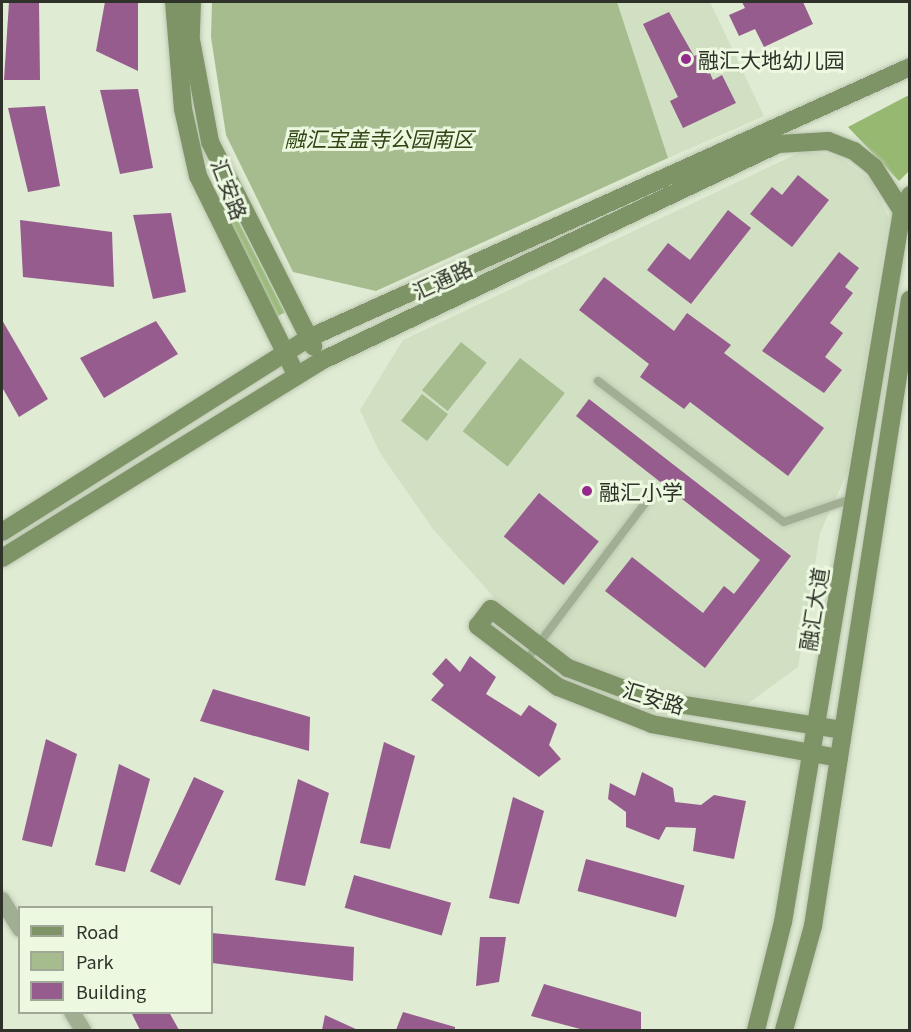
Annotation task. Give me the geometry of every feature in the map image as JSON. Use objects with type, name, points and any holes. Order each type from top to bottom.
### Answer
[{"type":"main road","name":"汇安路","points":[[174,2],[178,78],[198,176],[297,376]]},
{"type":"main road","name":"汇安路","points":[[192,2],[191,40],[210,142],[321,361]]},
{"type":"main road","name":"汇通路","points":[[2,532],[309,338],[909,67]]},
{"type":"main road","name":"汇通路","points":[[2,558],[321,361],[778,144],[828,141],[854,151],[874,167],[906,203]]},
{"type":"main road","name":"融汇大道","points":[[756,1030],[783,922],[906,203]]},
{"type":"main road","points":[[784,1030],[813,926],[909,299]]},
{"type":"main road","name":"汇安路","points":[[839,758],[652,724],[558,687],[478,626],[491,609],[568,668],[653,700],[843,730]]},
{"type":"street","points":[[2,900],[18,926]]},
{"type":"street","points":[[73,1014],[83,1030]]},
{"type":"lane","points":[[598,381],[784,522],[854,497]]},
{"type":"lane","points":[[525,662],[650,497]]},
{"type":"shaded area","name":"融汇大地幼儿园","points":[[617,2],[710,2],[764,116],[668,158]]},
{"type":"shaded area","points":[[803,151],[838,156],[872,181],[889,218],[848,471],[820,533],[798,667],[746,705],[655,693],[574,661],[499,603],[433,529],[380,453],[360,410],[403,340]]},
{"type":"green space","name":"融汇宝盖寺公园南区","points":[[212,2],[617,2],[668,158],[376,291],[293,272],[226,135],[211,37]]},
{"type":"green space","points":[[909,95],[909,171],[899,181],[848,127]]},
{"type":"green space","points":[[233,211],[285,313],[278,316],[226,215]]},
{"type":"green space","points":[[461,342],[487,363],[448,411],[422,390]]},
{"type":"green space","points":[[520,358],[565,393],[508,466],[463,431]]},
{"type":"green space","points":[[422,394],[448,414],[427,441],[401,421]]},
{"type":"building","points":[[9,2],[39,2],[40,80],[4,80]]},
{"type":"building","points":[[105,2],[138,2],[138,71],[96,51]]},
{"type":"building","points":[[742,2],[803,2],[813,24],[764,47],[755,29],[739,36],[729,15],[745,8]]},
{"type":"building","points":[[669,12],[694,56],[701,53],[713,80],[722,75],[736,103],[683,128],[670,101],[678,97],[643,24]]},
{"type":"building","points":[[138,89],[153,168],[120,174],[100,90]]},
{"type":"building","points":[[45,106],[60,186],[28,192],[8,108]]},
{"type":"building","points":[[798,175],[829,200],[792,247],[750,214],[772,187],[782,195]]},
{"type":"building","points":[[728,210],[751,228],[691,304],[647,270],[668,243],[690,260]]},
{"type":"building","points":[[171,213],[186,292],[153,299],[133,215]]},
{"type":"building","points":[[20,220],[112,232],[114,287],[23,277]]},
{"type":"building","points":[[839,252],[859,268],[845,287],[853,293],[830,323],[843,333],[825,357],[842,370],[824,393],[762,351]]},
{"type":"building","points":[[604,277],[674,331],[687,313],[731,345],[724,353],[824,428],[788,476],[690,402],[684,409],[640,377],[649,364],[579,310]]},
{"type":"building","points":[[2,320],[48,399],[19,417],[2,387]]},
{"type":"building","points":[[156,321],[178,354],[104,398],[80,358]]},
{"type":"building","points":[[589,399],[791,556],[705,668],[605,591],[632,557],[703,613],[724,586],[734,594],[760,560],[576,416]]},
{"type":"building","points":[[539,493],[599,541],[564,585],[504,537]]},
{"type":"building","points":[[470,656],[496,677],[486,694],[521,716],[529,705],[557,724],[549,745],[561,759],[539,777],[431,700],[444,685],[432,674],[446,658],[460,672]]},
{"type":"building","points":[[213,689],[310,717],[309,751],[200,721]]},
{"type":"building","points":[[46,739],[77,754],[52,847],[22,840]]},
{"type":"building","points":[[384,742],[415,756],[390,849],[360,843]]},
{"type":"building","points":[[119,764],[150,779],[125,872],[95,865]]},
{"type":"building","points":[[642,772],[673,788],[675,802],[701,805],[714,795],[746,801],[734,859],[693,851],[696,828],[666,827],[659,840],[626,827],[626,812],[608,799],[610,783],[635,796]]},
{"type":"building","points":[[194,777],[224,791],[180,885],[150,871]]},
{"type":"building","points":[[298,779],[329,793],[305,886],[275,880]]},
{"type":"building","points":[[513,797],[544,811],[519,904],[489,898]]},
{"type":"building","points":[[586,859],[685,885],[676,917],[577,891]]},
{"type":"building","points":[[354,875],[451,903],[442,936],[345,908]]},
{"type":"building","points":[[213,933],[354,947],[353,981],[213,963]]},
{"type":"building","points":[[480,937],[506,937],[499,982],[476,986]]},
{"type":"building","points":[[544,984],[641,1012],[641,1030],[584,1030],[531,1016]]},
{"type":"building","points":[[403,1012],[455,1027],[455,1030],[396,1030]]},
{"type":"building","points":[[132,1014],[170,1014],[179,1030],[140,1030]]},
{"type":"building","points":[[325,1015],[358,1030],[322,1030]]},
{"type":"place","name":"融汇大地幼儿园","points":[[686,59]]},
{"type":"place","name":"融汇小学","points":[[587,491]]}]
